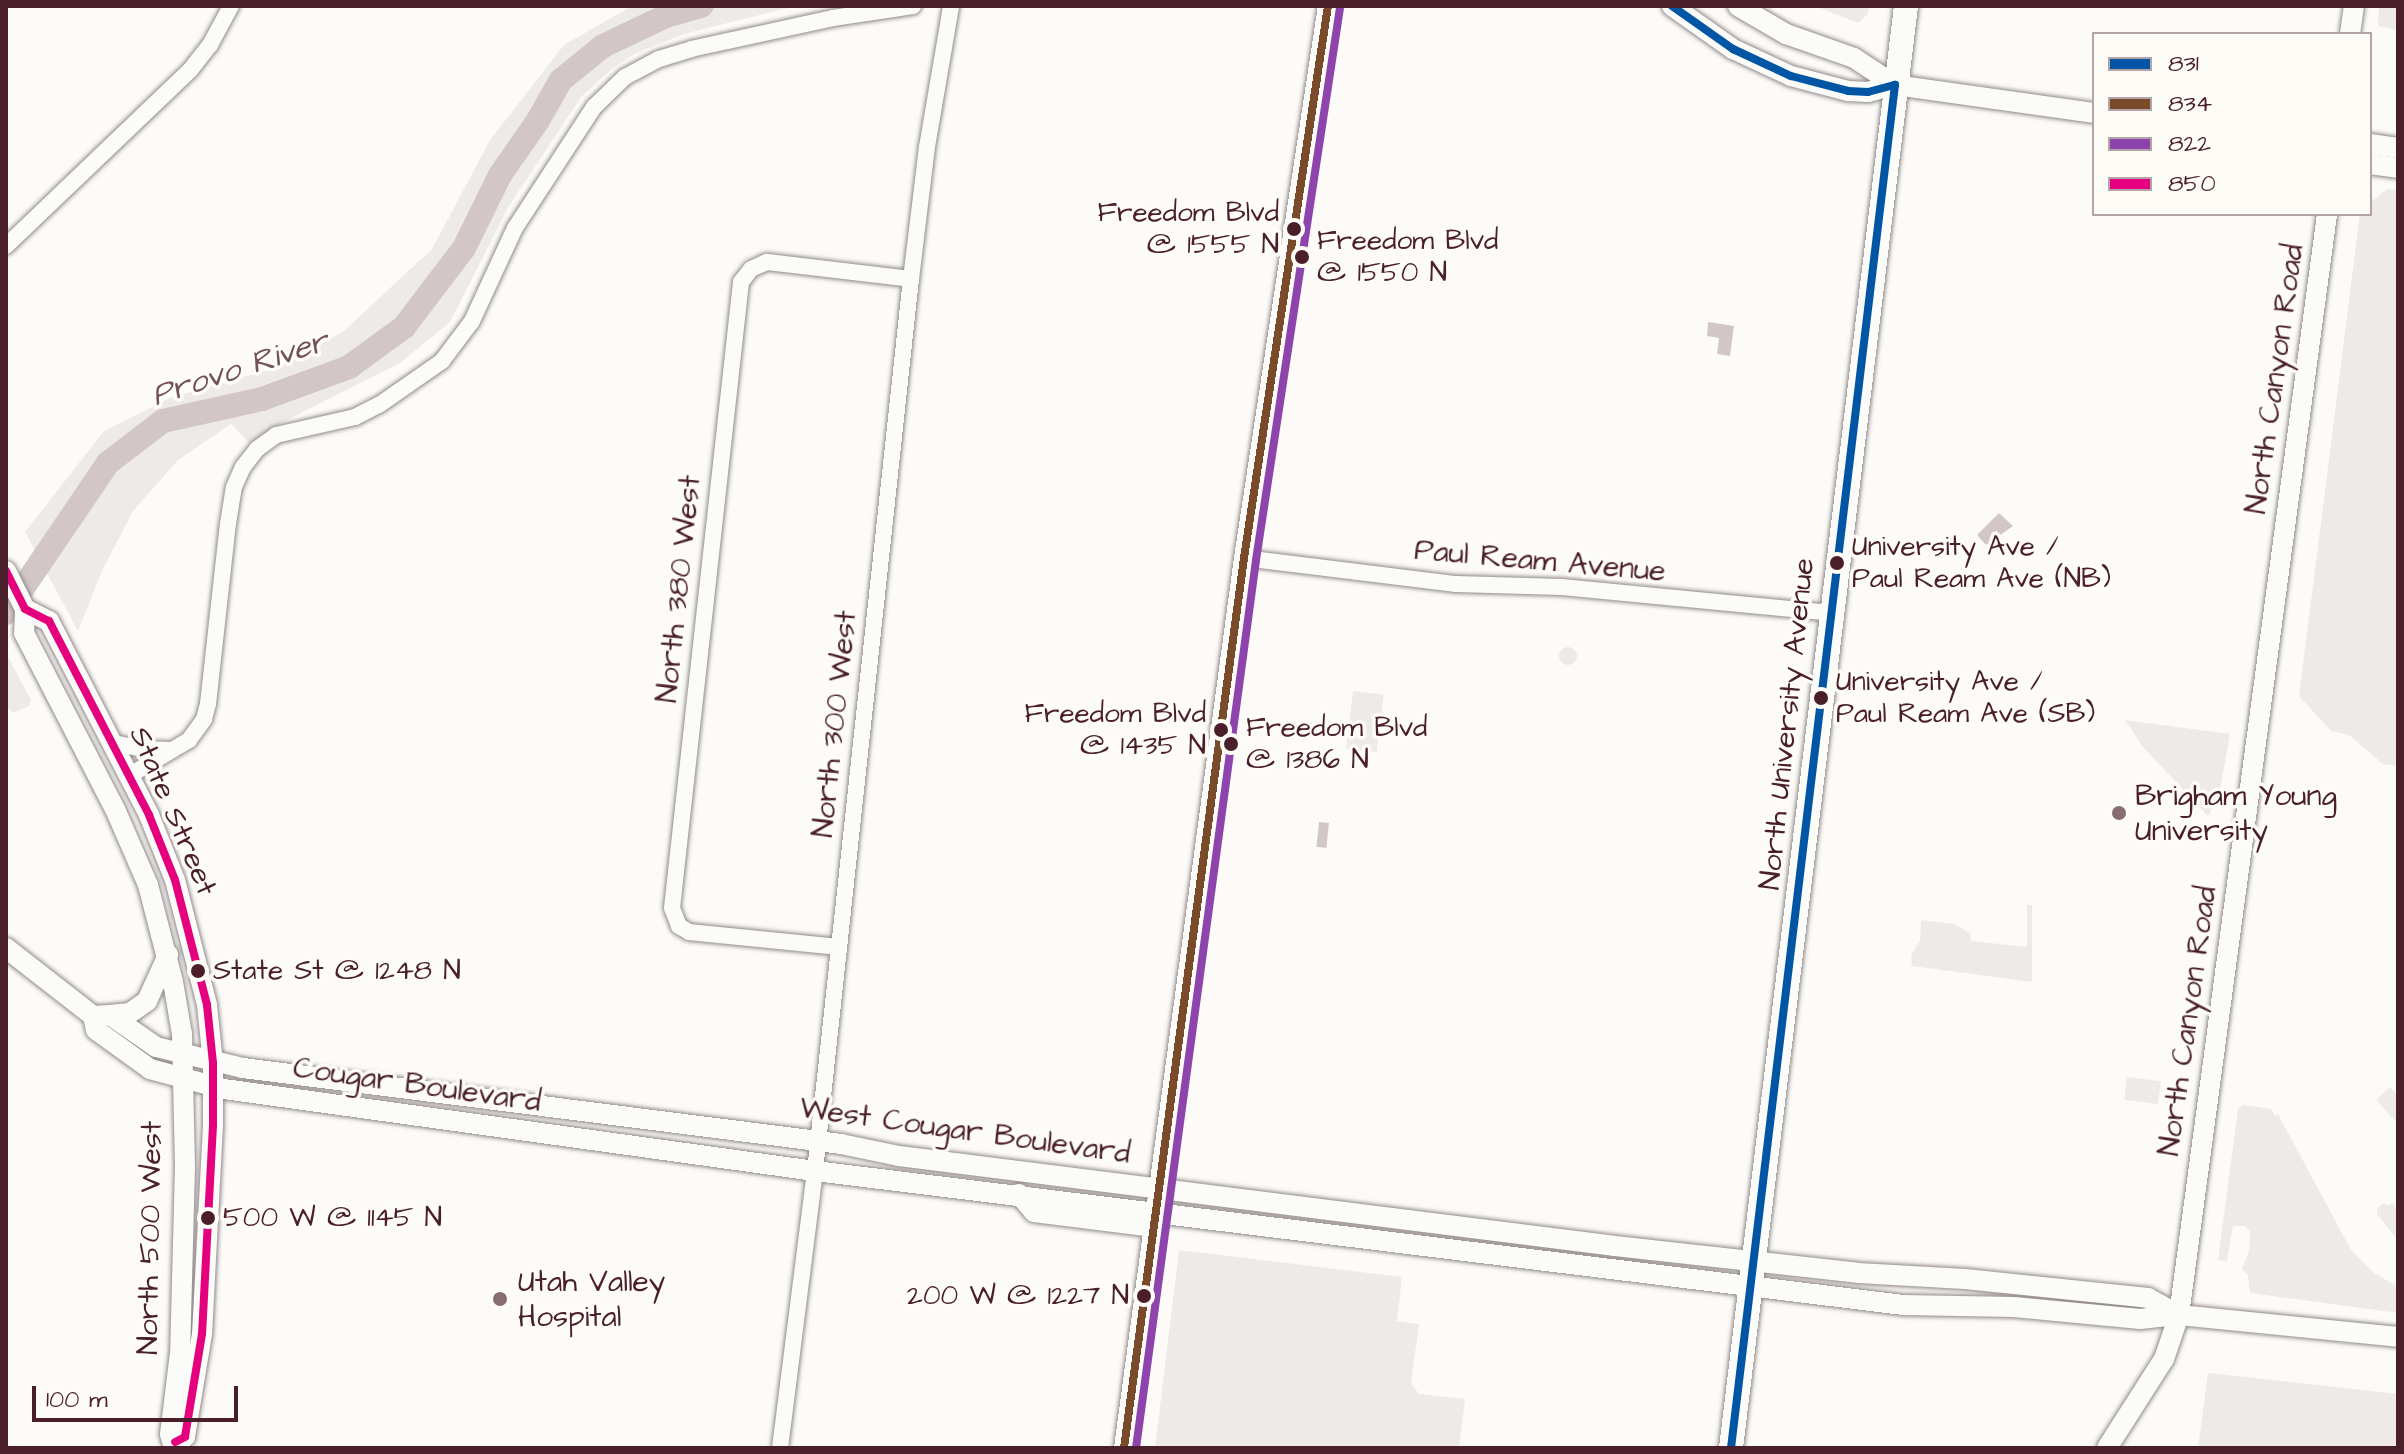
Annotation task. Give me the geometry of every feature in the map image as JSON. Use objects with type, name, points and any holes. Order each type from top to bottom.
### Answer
[{"type":"highway","name":"North University Avenue","points":[[1731,1448],[1906,6]]},
{"type":"main road","points":[[1124,1448],[1244,558],[1328,6]]},
{"type":"main road","points":[[1672,6],[1733,49],[1791,76],[1848,91],[1868,92],[1895,85],[2092,113]]},
{"type":"main road","points":[[1738,6],[1786,34],[1854,58],[1895,85]]},
{"type":"main road","points":[[2350,32],[2354,6]]},
{"type":"main road","points":[[2372,144],[2398,148]]},
{"type":"main road","points":[[2372,164],[2398,168]]},
{"type":"main road","name":"North Canyon Road","points":[[2111,1444],[2164,1359],[2179,1315],[2327,216]]},
{"type":"main road","name":"State Street","points":[[6,571],[25,609],[24,633],[89,758],[148,885],[168,955],[181,1025],[183,1056]]},
{"type":"main road","name":"State Street","points":[[25,609],[49,621],[114,743],[161,843],[188,923],[207,1005],[213,1063],[212,1086]]},
{"type":"main road","points":[[89,758],[117,774],[130,775]]},
{"type":"main road","points":[[6,948],[101,1016],[130,1013],[147,1001],[168,955]]},
{"type":"main road","name":"Cougar Boulevard","points":[[498,1099],[213,1063],[156,1047],[101,1016],[96,1030],[145,1066],[182,1080],[644,1147]]},
{"type":"main road","name":"North 500 West","points":[[183,1056],[185,1166],[180,1353],[170,1434],[175,1445],[185,1437],[202,1334],[212,1086]]},
{"type":"main road","name":"West Cougar Boulevard","points":[[498,1099],[818,1141],[899,1156],[1472,1228],[1756,1260]]},
{"type":"main road","name":"West Cougar Boulevard","points":[[644,1147],[815,1171],[1019,1194],[1153,1219],[1534,1258],[1752,1287]]},
{"type":"main road","points":[[1756,1260],[2148,1298],[2179,1315]]},
{"type":"main road","points":[[1752,1287],[1903,1305],[1999,1307],[2140,1319],[2179,1315],[2398,1337]]},
{"type":"street","points":[[6,246],[191,69],[231,6]]},
{"type":"street","points":[[130,775],[189,740],[208,704],[234,487],[243,467],[257,449],[276,435],[355,417],[379,405],[442,361],[472,321],[515,228],[594,107],[625,77],[659,59],[867,9],[913,6]]},
{"type":"street","name":"North 300 West","points":[[780,1448],[815,1171],[911,279],[927,147],[951,6]]},
{"type":"street","name":"North 380 West","points":[[839,947],[702,934],[679,926],[672,908],[739,290],[744,275],[759,264],[777,262],[911,279]]},
{"type":"street","name":"Paul Ream Avenue","points":[[1244,558],[1456,584],[1562,587],[1831,613]]},
{"type":"street","points":[[114,743],[142,749],[172,750]]},
{"type":"shaded area","points":[[632,6],[796,6],[684,34],[636,53],[613,68],[582,96],[509,206],[450,322],[400,363],[281,423],[251,445],[231,424],[178,460],[133,511],[102,571],[78,631],[25,532],[104,431],[170,398],[282,366],[344,331],[432,249],[490,140],[564,45]]},
{"type":"shaded area","points":[[1815,6],[1869,6],[1868,14],[1858,23]]},
{"type":"shaded area","points":[[2379,6],[2398,6],[2398,30],[2378,26]]},
{"type":"shaded area","points":[[2387,189],[2398,190],[2398,766],[2383,764],[2349,735],[2331,731],[2299,696],[2360,216],[2372,216],[2372,201]]},
{"type":"shaded area","points":[[1708,322],[1734,326],[1730,356],[1717,354],[1719,338],[1707,336]]},
{"type":"shaded area","points":[[1999,513],[2013,526],[1986,545],[1977,535]]},
{"type":"shaded area","points":[[1568,647],[1577,656],[1568,665],[1559,656]]},
{"type":"shaded area","points":[[6,653],[31,700],[29,706],[13,713],[6,706]]},
{"type":"shaded area","points":[[1353,691],[1384,695],[1377,752],[1346,749]]},
{"type":"shaded area","points":[[2125,720],[2230,734],[2219,796],[2208,816],[2142,746]]},
{"type":"shaded area","points":[[1319,822],[1329,823],[1326,848],[1316,847]]},
{"type":"shaded area","points":[[2027,905],[2032,905],[2032,982],[1912,966],[1911,956],[1920,940],[1921,920],[1954,924],[1970,933],[1971,941],[2027,947]]},
{"type":"shaded area","points":[[2127,1077],[2161,1081],[2158,1104],[2124,1100]]},
{"type":"shaded area","points":[[2390,1087],[2398,1096],[2398,1124],[2376,1100]]},
{"type":"shaded area","points":[[2243,1105],[2271,1109],[2275,1116],[2278,1114],[2351,1250],[2374,1273],[2398,1287],[2398,1313],[2250,1293],[2248,1275],[2242,1269],[2249,1251],[2250,1232],[2245,1226],[2233,1226],[2227,1261],[2218,1260],[2238,1109]]},
{"type":"shaded area","points":[[2384,1203],[2389,1206],[2392,1203],[2398,1210],[2398,1240],[2377,1214],[2377,1208]]},
{"type":"shaded area","points":[[1179,1250],[1402,1277],[1397,1321],[1419,1324],[1411,1383],[1419,1394],[1465,1399],[1459,1448],[1155,1448]]},
{"type":"shaded area","points":[[2208,1373],[2398,1394],[2398,1448],[2198,1448]]},
{"type":"waterway","name":"Provo River","points":[[6,613],[108,463],[163,421],[262,399],[349,367],[404,327],[464,248],[500,175],[537,122],[561,80],[603,46],[666,16],[702,6]]},
{"type":"transit line","name":"834","points":[[1124,1448],[1244,558],[1328,6]]},
{"type":"transit line","name":"831","points":[[1672,6],[1733,49],[1791,76],[1848,91],[1868,92],[1895,85]]},
{"type":"transit line","name":"822","points":[[1136,1448],[1256,560],[1340,8]]},
{"type":"transit line","name":"831","points":[[1731,1448],[1895,85]]},
{"type":"transit line","name":"850","points":[[6,571],[25,609],[49,621],[149,815],[175,880],[207,1005],[213,1063],[213,1125],[202,1334],[185,1437],[175,1442]]},
{"type":"place","name":"Freedom Blvd @ 1555 N","points":[[1294,229]]},
{"type":"place","name":"Freedom Blvd @ 1550 N","points":[[1302,257]]},
{"type":"place","name":"University Ave / Paul Ream Ave (NB)","points":[[1837,563]]},
{"type":"place","name":"University Ave / Paul Ream Ave (SB)","points":[[1821,698]]},
{"type":"place","name":"Freedom Blvd @ 1435 N","points":[[1221,730]]},
{"type":"place","name":"Freedom Blvd @ 1386 N","points":[[1231,744]]},
{"type":"place","name":"Brigham Young University","points":[[2119,813]]},
{"type":"place","name":"State St @ 1248 N","points":[[198,971]]},
{"type":"place","name":"500 W @ 1145 N","points":[[208,1218]]},
{"type":"place","name":"200 W @ 1227 N","points":[[1144,1296]]},
{"type":"place","name":"Utah Valley Hospital","points":[[500,1299]]}]
